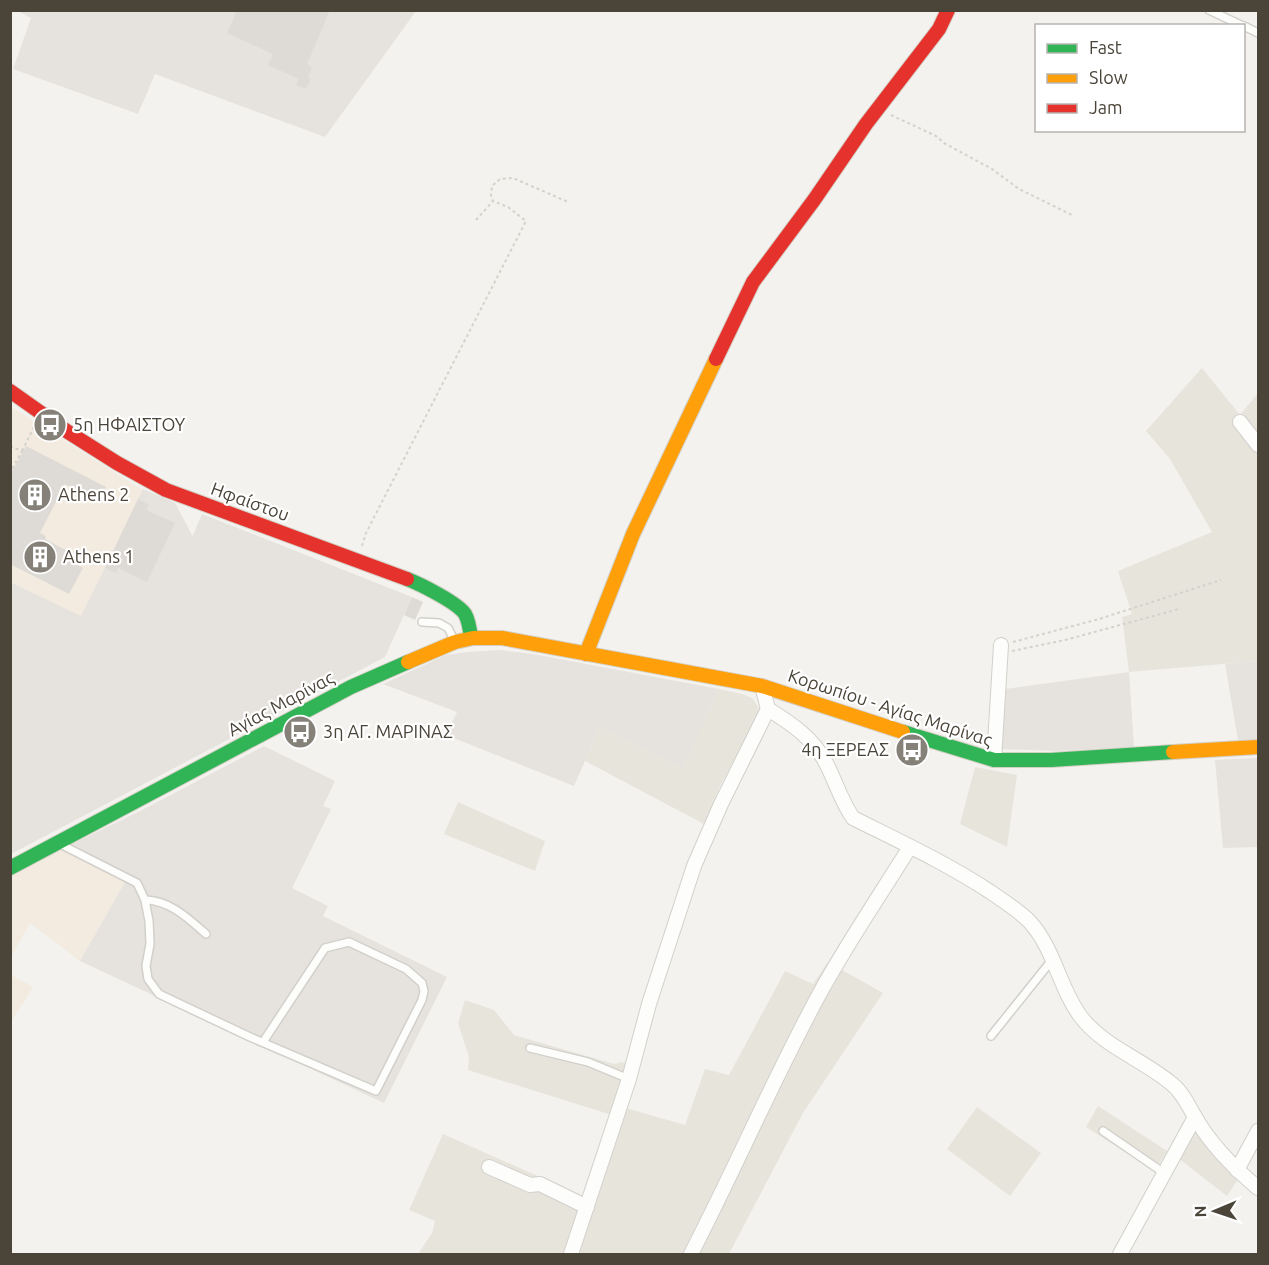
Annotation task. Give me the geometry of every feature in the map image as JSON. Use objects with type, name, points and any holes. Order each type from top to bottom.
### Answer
[{"type":"main road","points":[[586,654],[633,534],[753,282],[939,29],[948,10]]},
{"type":"main road","name":"Ηφαίστου","points":[[10,391],[126,469],[163,488],[417,583],[456,605],[467,617],[471,638]]},
{"type":"main road","name":"Αγίας Μαρίνας","points":[[10,868],[351,687],[455,642],[471,638],[502,638],[586,654]]},
{"type":"main road","name":"Κορωπίου - Αγίας Μαρίνας","points":[[586,654],[762,686],[994,760],[1052,760],[1258,747]]},
{"type":"street","points":[[1240,422],[1258,445]]},
{"type":"street","points":[[994,760],[1001,649]]},
{"type":"street","points":[[571,1254],[629,1079],[649,1004],[694,866],[721,804],[768,710],[762,686]]},
{"type":"street","points":[[768,710],[797,728],[816,747],[835,781],[843,804],[853,818],[958,870],[1001,898],[1029,921],[1054,958],[1069,996],[1091,1030],[1172,1084],[1186,1099],[1195,1118],[1237,1170],[1258,1188]]},
{"type":"street","points":[[691,1254],[713,1213],[774,1080],[821,990],[910,847]]},
{"type":"street","points":[[1120,1254],[1195,1118]]},
{"type":"street","points":[[1237,1170],[1258,1131]]},
{"type":"street","points":[[489,1167],[530,1185],[540,1184],[587,1207]]},
{"type":"lane","points":[[1209,10],[1239,24]]},
{"type":"lane","points":[[422,622],[439,623],[448,628],[455,642]]},
{"type":"lane","points":[[57,843],[137,883],[145,900],[149,921],[150,944],[146,966],[148,979],[159,994],[263,1042],[376,1091],[422,1000],[424,991],[422,982],[406,969],[349,942],[325,948],[263,1042]]},
{"type":"lane","points":[[145,900],[158,900],[166,904],[206,934]]},
{"type":"lane","points":[[991,1036],[1054,958]]},
{"type":"lane","points":[[530,1048],[588,1062],[629,1079]]},
{"type":"lane","points":[[1103,1131],[1164,1173]]},
{"type":"path","points":[[878,110],[936,136],[992,169],[1018,189],[1072,215]]},
{"type":"path","points":[[359,561],[366,533],[526,221],[508,207],[493,201],[492,186],[500,179],[513,178],[568,202]]},
{"type":"path","points":[[476,220],[493,201]]},
{"type":"path","points":[[10,473],[37,422]]},
{"type":"path","points":[[10,446],[22,451]]},
{"type":"path","points":[[1001,649],[1221,580]]},
{"type":"path","points":[[1001,649],[1023,650],[1179,609]]},
{"type":"shaded area","points":[[18,11],[416,11],[325,137],[155,74],[138,114],[13,69],[31,18]]},
{"type":"shaded area","points":[[1202,368],[1240,415],[1258,393],[1258,661],[1129,672],[1122,617],[1132,614],[1118,571],[1212,532],[1170,459],[1146,431]]},
{"type":"shaded area","points":[[10,406],[136,486],[175,503],[193,537],[81,617],[11,582]]},
{"type":"shaded area","points":[[143,489],[175,503],[193,537],[185,554],[173,549],[152,594],[103,572]]},
{"type":"shaded area","points":[[202,514],[412,597],[385,657],[11,854],[10,582],[81,616],[103,572],[152,594],[173,548],[185,554]]},
{"type":"shaded area","points":[[500,650],[533,654],[719,689],[683,768],[600,727],[574,786],[446,735],[457,712],[383,684],[446,655]]},
{"type":"shaded area","points":[[1258,661],[1258,739],[1238,740],[1225,664]]},
{"type":"shaded area","points":[[1129,672],[1134,747],[1056,751],[998,749],[998,690]]},
{"type":"shaded area","points":[[719,689],[752,698],[759,708],[758,717],[720,786],[704,824],[585,761],[600,727],[683,767]]},
{"type":"shaded area","points":[[264,746],[335,781],[323,806],[331,809],[292,888],[328,906],[323,916],[447,977],[384,1103],[80,961],[128,877],[68,846]]},
{"type":"shaded area","points":[[1258,758],[1258,847],[1223,848],[1215,760]]},
{"type":"shaded area","points":[[975,767],[1017,775],[1007,847],[960,824]]},
{"type":"shaded area","points":[[458,802],[545,841],[535,871],[444,834]]},
{"type":"shaded area","points":[[68,846],[128,877],[80,961],[30,923],[11,957],[11,876]]},
{"type":"shaded area","points":[[828,962],[883,993],[803,1113],[729,1254],[418,1254],[432,1233],[435,1221],[409,1210],[443,1134],[556,1184],[583,1199],[612,1115],[468,1070],[469,1057],[458,1023],[465,1000],[494,1010],[514,1035],[614,1064],[622,1062],[638,1068],[626,1108],[685,1125],[705,1069],[729,1075],[785,971],[813,984]]},
{"type":"shaded area","points":[[11,975],[33,987],[11,1022]]},
{"type":"shaded area","points":[[1098,1106],[1167,1151],[1155,1171],[1086,1127]]},
{"type":"shaded area","points":[[977,1107],[1041,1153],[1010,1196],[947,1149]]},
{"type":"shaded area","points":[[1195,1129],[1238,1179],[1227,1196],[1178,1158]]},
{"type":"building","points":[[237,10],[330,10],[307,64],[312,67],[308,78],[311,79],[306,89],[296,85],[299,79],[268,65],[273,54],[227,33]]},
{"type":"building","name":"Athens 2","points":[[26,446],[106,487],[99,502],[65,484],[40,533],[46,536],[45,539],[71,553],[68,560],[83,568],[69,594],[10,564],[10,475]]},
{"type":"building","points":[[138,499],[149,505],[146,510],[175,523],[147,582],[118,568],[116,573],[105,568]]},
{"type":"building","points":[[412,597],[423,602],[415,620],[404,615]]},
{"type":"traffic: fast","points":[[407,579],[438,594],[461,610],[465,614],[471,638]]},
{"type":"traffic: fast","points":[[10,868],[351,687],[408,662]]},
{"type":"traffic: fast","points":[[903,732],[994,760],[1051,760],[1173,752]]},
{"type":"traffic: slow","points":[[586,654],[633,534],[716,359]]},
{"type":"traffic: slow","points":[[408,662],[455,642],[473,638],[502,638],[762,686],[903,732]]},
{"type":"traffic: slow","points":[[1173,752],[1258,747]]},
{"type":"traffic: jam","points":[[716,359],[753,282],[814,200],[866,124],[939,29],[948,10]]},
{"type":"traffic: jam","points":[[10,391],[68,432],[166,490],[407,579]]},
{"type":"place","name":"5η ΗΦΑΙΣΤΟΥ","points":[[50,425]]},
{"type":"place","name":"Athens 2","points":[[35,495]]},
{"type":"place","name":"Athens 1","points":[[40,557]]},
{"type":"place","name":"3η ΑΓ. ΜΑΡΙΝΑΣ","points":[[300,732]]},
{"type":"place","name":"4η ΞΕΡΕΑΣ","points":[[912,750]]}]
